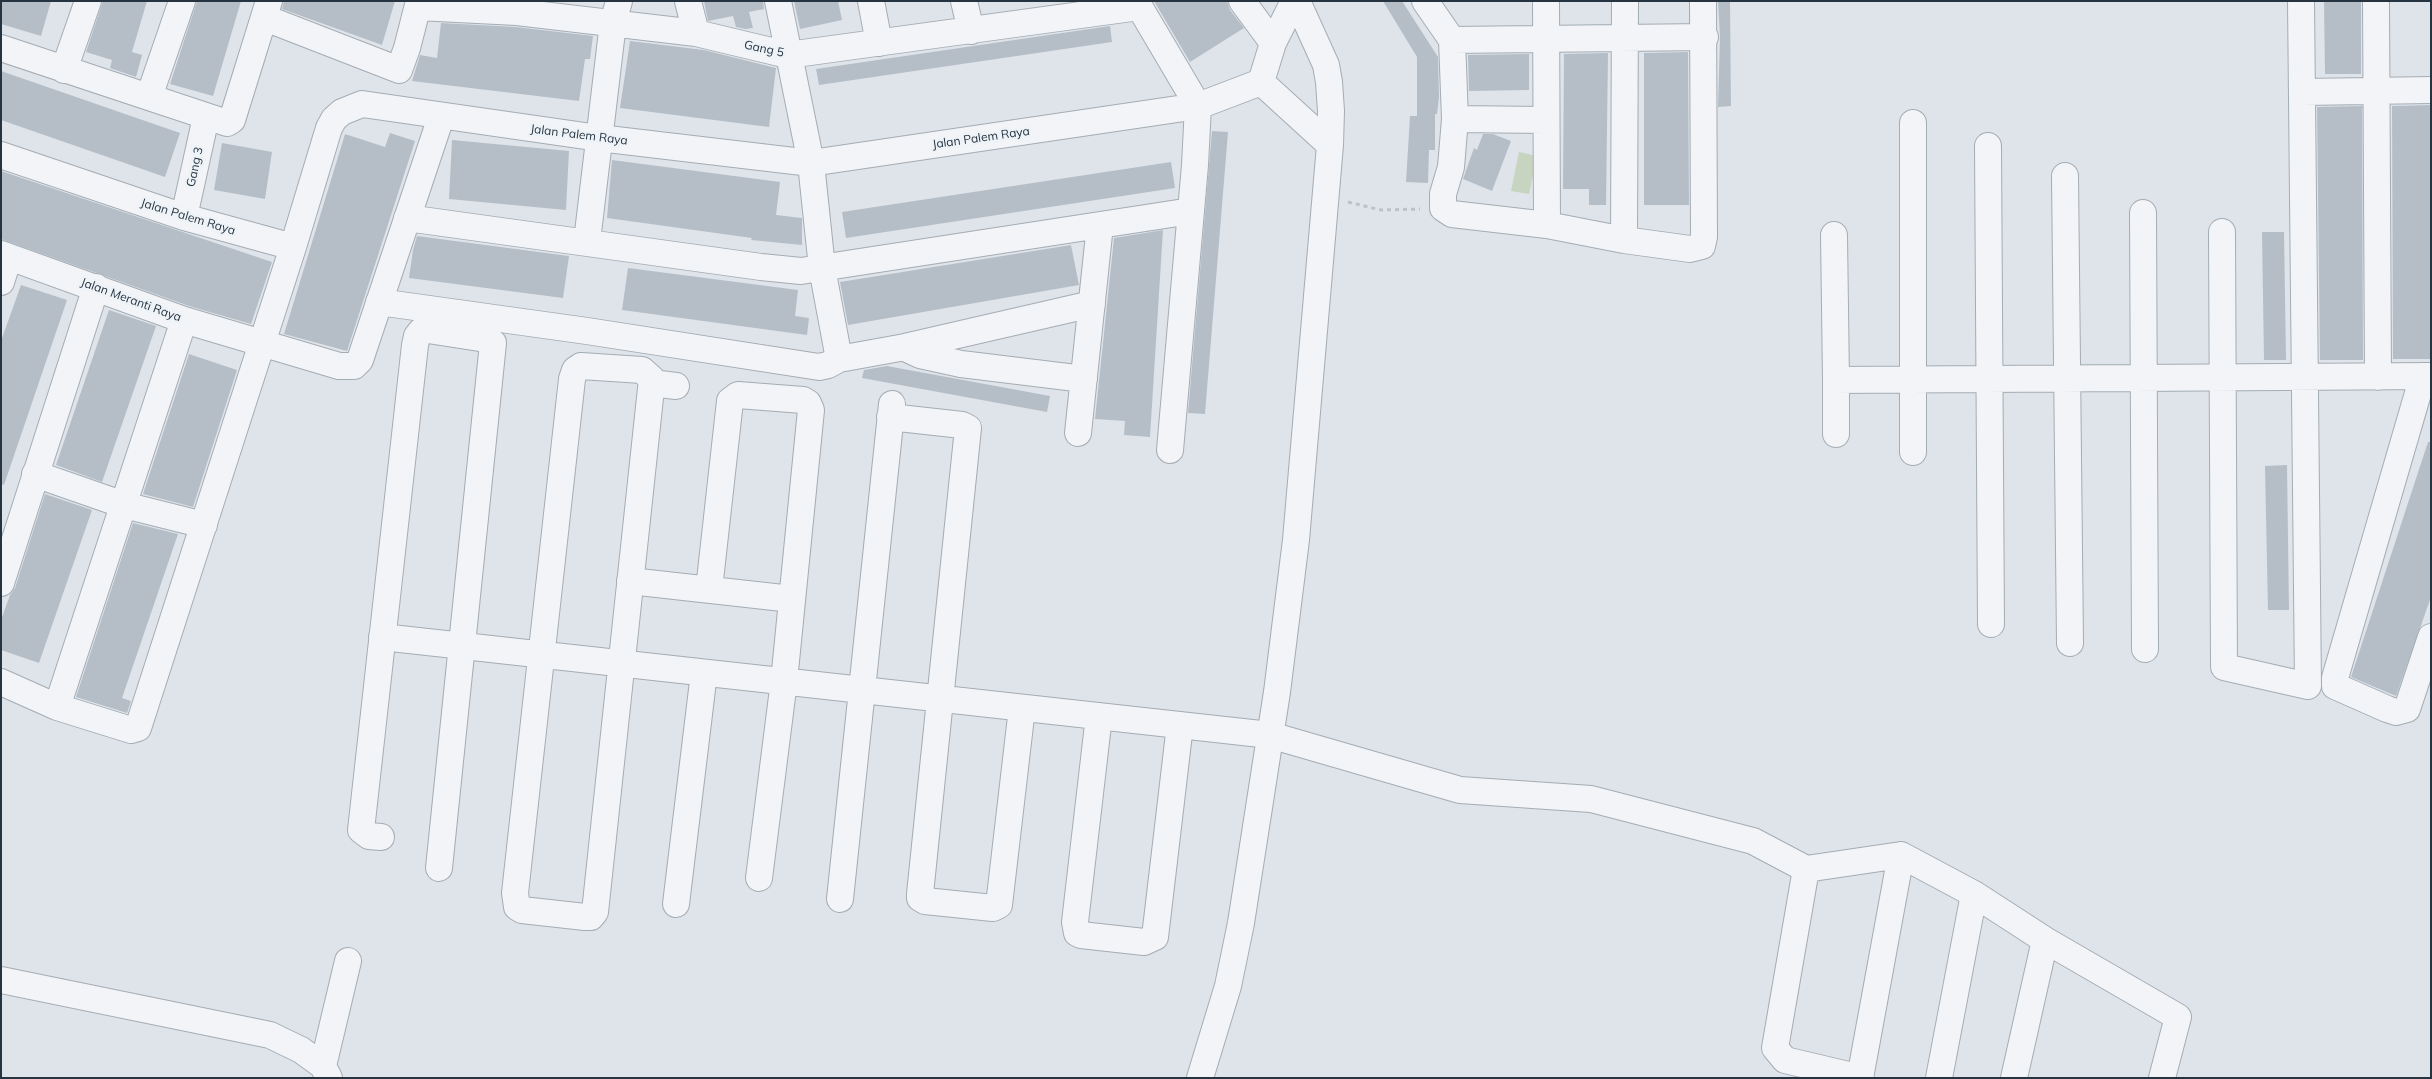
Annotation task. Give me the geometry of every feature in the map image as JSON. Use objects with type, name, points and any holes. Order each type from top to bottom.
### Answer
[{"type":"street","points":[[64,70],[88,1]]},
{"type":"street","points":[[150,97],[182,1]]},
{"type":"street","points":[[688,1],[696,34]]},
{"type":"street","points":[[778,1],[811,163],[822,268],[839,359]]},
{"type":"street","points":[[871,1],[879,43]]},
{"type":"street","points":[[964,1],[971,31]]},
{"type":"street","points":[[1242,1],[1272,43]]},
{"type":"street","points":[[1295,1],[1272,43],[1261,82],[1330,145]]},
{"type":"street","points":[[1200,1078],[1228,986],[1241,923],[1270,735],[1296,540],[1330,145],[1329,82],[1326,65],[1295,1]]},
{"type":"street","points":[[1425,1],[1452,40],[1455,119],[1451,167],[1443,194],[1443,208],[1452,214],[1547,225],[1624,240],[1690,248],[1702,246],[1704,222],[1705,37],[1703,1]]},
{"type":"street","points":[[1546,1],[1545,120],[1547,225]]},
{"type":"street","points":[[1624,240],[1625,1]]},
{"type":"street","points":[[2222,232],[2224,667],[2308,686],[2302,1]]},
{"type":"street","points":[[2376,1],[2378,377]]},
{"type":"street","points":[[392,108],[399,70],[418,4]]},
{"type":"street","name":"Gang 5","points":[[418,4],[518,6],[616,12],[696,34],[788,55],[971,31],[1036,10],[1138,4]]},
{"type":"street","points":[[1138,4],[1198,106],[1191,211],[1170,450]]},
{"type":"street","points":[[1,48],[222,123],[232,120],[267,10],[399,70]]},
{"type":"street","points":[[587,241],[616,12]]},
{"type":"street","points":[[1452,40],[1705,37]]},
{"type":"street","name":"Jalan Palem Raya","points":[[1,155],[184,217],[293,247],[329,128],[334,119],[342,112],[362,104],[599,138],[811,163],[1198,106],[1261,82]]},
{"type":"street","points":[[2303,92],[2431,90]]},
{"type":"street","points":[[440,116],[379,302],[587,331],[819,367],[828,366],[839,359],[905,347],[1092,304]]},
{"type":"street","name":"Gang 3","points":[[184,217],[206,117]]},
{"type":"street","points":[[1455,119],[1545,120]]},
{"type":"street","points":[[1913,123],[1914,452]]},
{"type":"street","points":[[1988,146],[1991,624]]},
{"type":"street","points":[[2065,176],[2070,643]]},
{"type":"street","points":[[406,218],[801,271],[1191,211]]},
{"type":"street","points":[[2143,213],[2145,649]]},
{"type":"street","points":[[1078,433],[1100,225]]},
{"type":"street","points":[[1834,235],[1836,434]]},
{"type":"street","points":[[1,682],[57,707],[131,730],[138,728],[293,247]]},
{"type":"street","points":[[1,282],[5,255]]},
{"type":"street","name":"Jalan Meranti Raya","points":[[5,255],[184,320],[340,366],[354,366],[360,360],[379,302]]},
{"type":"street","points":[[1,583],[96,287]]},
{"type":"street","points":[[57,707],[184,320]]},
{"type":"street","points":[[381,837],[369,836],[361,830],[415,345],[417,336],[421,332],[428,330],[486,339],[493,343],[439,868]]},
{"type":"street","points":[[905,347],[920,355],[961,364],[1084,379]]},
{"type":"street","points":[[581,366],[642,370],[652,379],[664,384],[630,581],[595,912],[591,917],[585,917],[522,910],[516,902],[541,655],[572,380],[575,370],[581,366]]},
{"type":"street","points":[[1836,380],[2427,376],[2335,678],[2335,686],[2396,712],[2407,709],[2431,637]]},
{"type":"street","points":[[709,590],[730,401],[738,395],[803,400],[808,403],[811,410],[784,681],[759,878]]},
{"type":"street","points":[[840,899],[891,410],[962,425],[968,428],[920,894],[920,898],[925,901],[993,908],[999,905],[1022,708]]},
{"type":"street","points":[[35,474],[124,505],[204,525]]},
{"type":"street","points":[[630,581],[792,599]]},
{"type":"street","points":[[382,637],[1270,735],[1460,790],[1591,799],[1753,841],[1806,869],[1902,855],[1974,894],[2044,940],[2178,1017],[2162,1078]]},
{"type":"street","points":[[676,904],[704,673]]},
{"type":"street","points":[[1099,716],[1075,922],[1077,933],[1144,942],[1155,937],[1180,725]]},
{"type":"street","points":[[1806,869],[1775,1048],[1785,1060],[1860,1078],[1902,855]]},
{"type":"street","points":[[1938,1078],[1974,894]]},
{"type":"street","points":[[2014,1078],[2044,940]]},
{"type":"street","points":[[326,1072],[348,961]]},
{"type":"street","points":[[1,980],[270,1035],[301,1050],[326,1072]]},
{"type":"path","points":[[1325,196],[1381,210],[1443,208]]},
{"type":"green space","points":[[1519,152],[1537,156],[1529,194],[1511,191]]},
{"type":"building","points":[[1,1],[51,1],[41,36],[1,24]]},
{"type":"building","points":[[103,1],[147,1],[132,52],[142,55],[136,77],[110,68],[112,60],[86,52]]},
{"type":"building","points":[[197,1],[241,1],[213,96],[170,84]]},
{"type":"building","points":[[284,1],[395,1],[382,45],[282,9]]},
{"type":"building","points":[[704,1],[763,1],[764,9],[749,12],[753,28],[745,29],[736,27],[733,16],[708,21]]},
{"type":"building","points":[[794,1],[838,1],[842,20],[800,29]]},
{"type":"building","points":[[1154,1],[1227,1],[1230,10],[1244,28],[1190,62]]},
{"type":"building","points":[[1383,1],[1402,1],[1438,57],[1439,97],[1437,114],[1435,114],[1435,150],[1429,150],[1428,183],[1406,182],[1410,116],[1417,116],[1417,57]]},
{"type":"building","points":[[1718,1],[1730,1],[1731,106],[1718,107],[1720,37]]},
{"type":"building","points":[[2324,1],[2361,1],[2361,74],[2325,74]]},
{"type":"building","points":[[441,23],[516,27],[593,36],[590,59],[585,59],[579,101],[412,81],[420,55],[437,58]]},
{"type":"building","points":[[1110,26],[1112,42],[819,85],[816,69]]},
{"type":"building","points":[[630,41],[704,50],[776,68],[769,127],[620,108]]},
{"type":"building","points":[[1688,52],[1689,205],[1644,205],[1644,53]]},
{"type":"building","points":[[1608,53],[1606,205],[1589,205],[1589,189],[1563,189],[1564,54]]},
{"type":"building","points":[[1529,54],[1529,90],[1469,91],[1468,55]]},
{"type":"building","points":[[1,71],[180,133],[165,177],[1,120]]},
{"type":"building","points":[[2431,105],[2431,359],[2393,359],[2392,106]]},
{"type":"building","points":[[2362,106],[2363,360],[2320,360],[2317,107]]},
{"type":"building","points":[[1212,131],[1228,132],[1205,414],[1188,413]]},
{"type":"building","points":[[390,133],[415,141],[347,351],[284,334],[345,134],[385,147]]},
{"type":"building","points":[[1483,134],[1493,134],[1511,141],[1492,191],[1463,179],[1474,148],[1477,150]]},
{"type":"building","points":[[452,140],[569,151],[566,210],[449,199]]},
{"type":"building","points":[[222,143],[272,152],[265,199],[214,190]]},
{"type":"building","points":[[612,160],[780,182],[776,215],[802,218],[802,245],[751,240],[752,238],[607,218]]},
{"type":"building","points":[[1171,162],[1175,188],[846,238],[842,212]]},
{"type":"building","points":[[1,171],[272,262],[251,324],[189,306],[1,239]]},
{"type":"building","points":[[1163,230],[1150,437],[1124,435],[1125,421],[1095,419],[1114,238]]},
{"type":"building","points":[[2262,232],[2284,232],[2286,360],[2264,360]]},
{"type":"building","points":[[417,236],[569,256],[563,298],[409,278]]},
{"type":"building","points":[[1071,245],[1079,285],[848,325],[840,282]]},
{"type":"building","points":[[628,268],[798,290],[795,316],[809,318],[807,335],[622,310]]},
{"type":"building","points":[[21,285],[67,300],[4,485],[1,484],[1,341]]},
{"type":"building","points":[[109,310],[156,326],[102,482],[56,465]]},
{"type":"building","points":[[189,354],[237,370],[193,507],[143,494]]},
{"type":"building","points":[[887,366],[1050,396],[1047,412],[862,378],[864,370]]},
{"type":"building","points":[[2428,442],[2431,442],[2431,597],[2396,696],[2351,677]]},
{"type":"building","points":[[2287,465],[2289,610],[2268,610],[2265,466]]},
{"type":"building","points":[[45,494],[92,510],[39,663],[1,650],[1,620],[10,595],[15,588]]},
{"type":"building","points":[[133,523],[178,534],[122,698],[131,701],[127,713],[76,697]]}]
